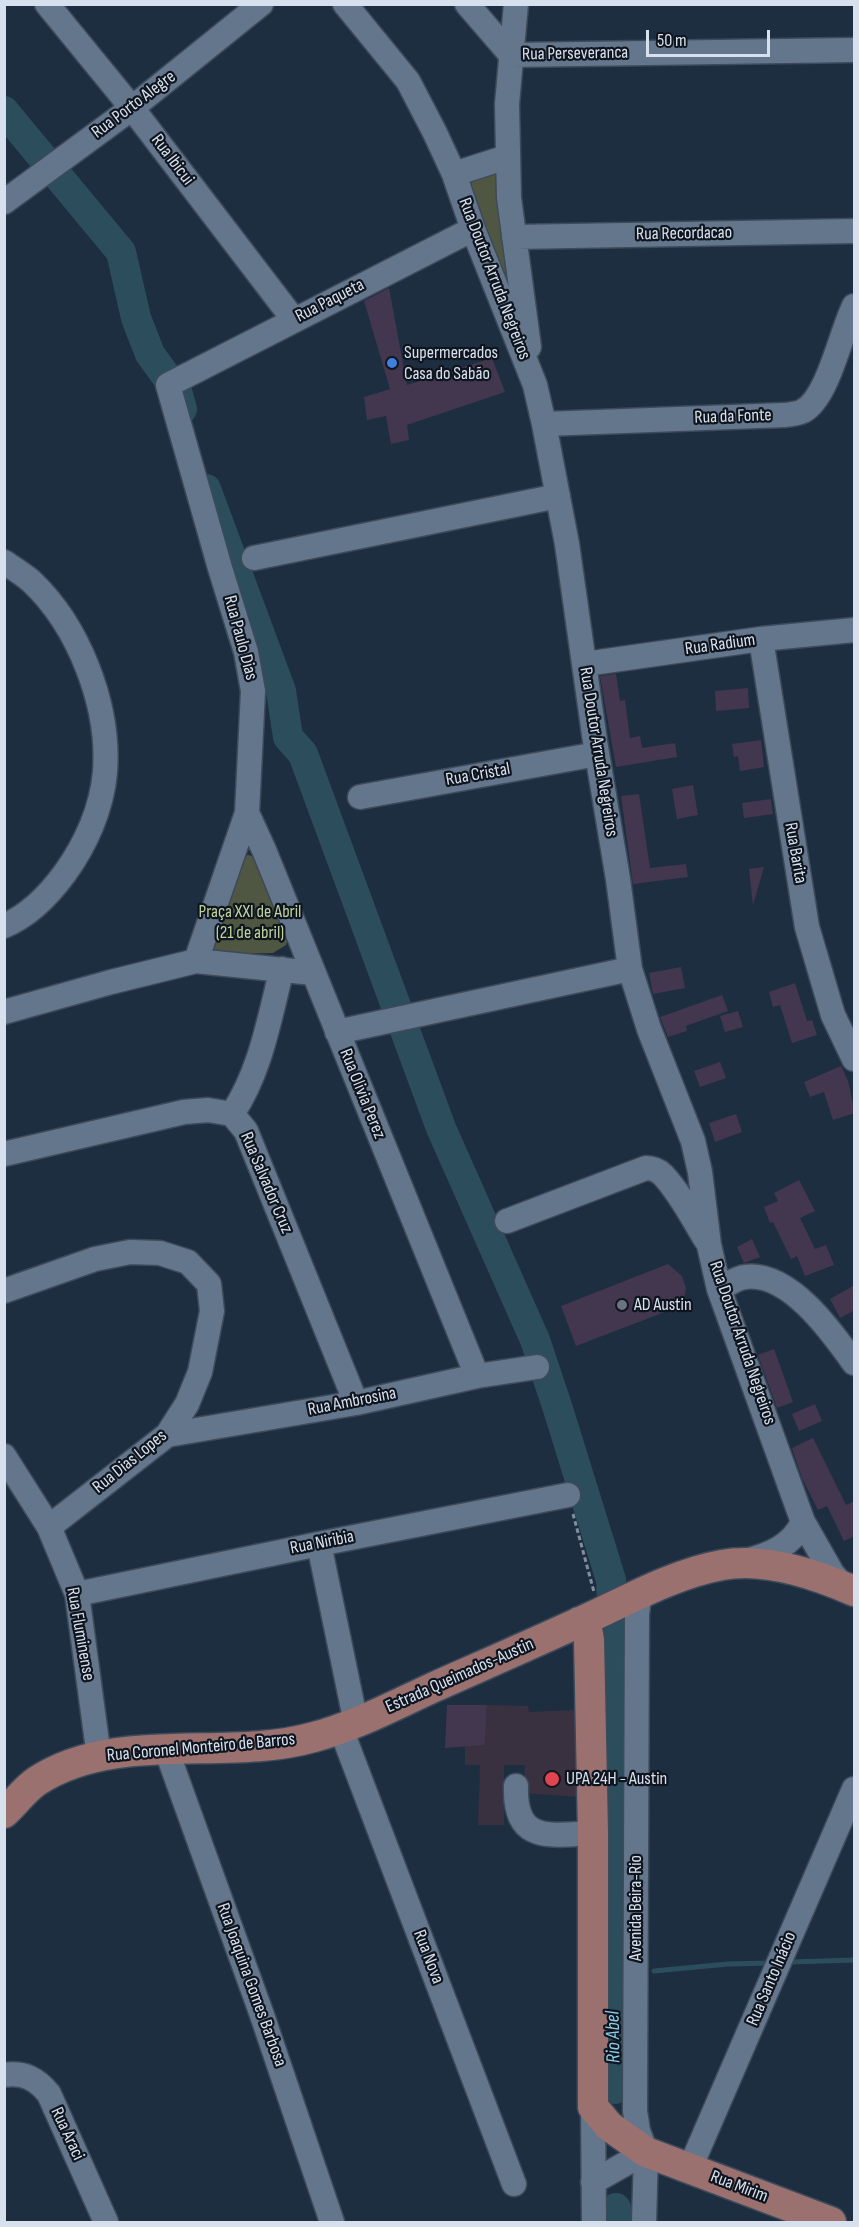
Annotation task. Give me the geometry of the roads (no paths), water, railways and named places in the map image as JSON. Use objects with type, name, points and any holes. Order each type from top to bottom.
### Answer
[{"type":"main road","name":"Estrada Queimados-Austin","points":[[349,1726],[608,1609],[710,1567],[742,1562],[797,1571],[849,1588]]},
{"type":"main road","points":[[593,2107],[593,1833],[587,1629],[608,1609]]},
{"type":"main road","name":"Rua Coronel Monteiro de Barros","points":[[4,1813],[36,1782],[67,1766],[99,1756],[166,1749],[278,1745],[349,1726]]},
{"type":"main road","name":"Rua Mirim","points":[[593,2107],[609,2126],[646,2152],[831,2223]]},
{"type":"street","name":"Rua Ibicui","points":[[46,4],[132,108],[294,320]]},
{"type":"street","name":"Rua Porto Alegre","points":[[4,202],[132,108],[261,4]]},
{"type":"street","name":"Rua Doutor Arruda Negreiros","points":[[345,4],[408,81],[454,174],[472,229],[535,385],[558,496],[630,969],[649,1029],[693,1141],[700,1172],[709,1245],[719,1289],[803,1522],[832,1573],[849,1588]]},
{"type":"street","points":[[467,4],[511,55]]},
{"type":"street","points":[[516,4],[507,104],[509,198],[535,385]]},
{"type":"street","name":"Rua Perseveranca","points":[[511,55],[855,50]]},
{"type":"street","points":[[454,174],[507,157]]},
{"type":"street","name":"Rua Paqueta","points":[[176,382],[472,229]]},
{"type":"street","name":"Rua Recordacao","points":[[514,237],[855,231]]},
{"type":"street","name":"Rua da Fonte","points":[[544,424],[785,415],[803,412],[815,401],[825,383],[847,320],[855,306]]},
{"type":"street","name":"Rua Paulo Dias","points":[[176,382],[246,652],[253,691],[247,813],[196,961]]},
{"type":"street","points":[[254,558],[558,496]]},
{"type":"street","points":[[4,562],[30,580],[54,608],[74,639],[93,680],[102,724],[105,771],[96,815],[76,857],[51,892],[20,920],[4,926]]},
{"type":"street","name":"Rua Radium","points":[[585,664],[761,639],[855,630]]},
{"type":"street","name":"Rua Barita","points":[[761,639],[807,927],[833,1015],[855,1059]]},
{"type":"street","name":"Rua Cristal","points":[[360,797],[597,754]]},
{"type":"street","name":"Rua Olivia Perez","points":[[247,813],[477,1376]]},
{"type":"street","points":[[4,1012],[196,961],[313,973]]},
{"type":"street","points":[[232,1114],[246,1093],[256,1068],[282,969]]},
{"type":"street","points":[[337,1032],[630,969]]},
{"type":"street","name":"Rua Salvador Cruz","points":[[4,1154],[184,1112],[208,1110],[232,1114],[246,1131],[356,1403]]},
{"type":"street","points":[[507,1221],[646,1168],[654,1168],[671,1185],[709,1245]]},
{"type":"street","name":"Rua Dias Lopes","points":[[4,1291],[95,1260],[130,1252],[160,1253],[188,1262],[209,1284],[212,1311],[200,1372],[187,1404],[167,1435],[49,1527]]},
{"type":"street","points":[[719,1289],[743,1277],[759,1277],[776,1283],[799,1298],[824,1321],[855,1363]]},
{"type":"street","name":"Rua Ambrosina","points":[[167,1435],[356,1403],[477,1376],[537,1367]]},
{"type":"street","name":"Rua Fluminense","points":[[4,1456],[49,1527],[77,1594],[99,1756]]},
{"type":"street","name":"Rua Niribia","points":[[77,1594],[568,1495]]},
{"type":"street","points":[[742,1562],[780,1548],[795,1536],[803,1522]]},
{"type":"street","name":"Rua Nova","points":[[319,1544],[349,1726],[514,2184]]},
{"type":"street","name":"Avenida Beira-Rio","points":[[608,1609],[639,1599],[637,1614],[635,2111],[638,2131],[646,2152],[644,2223]]},
{"type":"street","name":"Rua Joaquina Gomes Barbosa","points":[[166,1749],[266,2025],[332,2223]]},
{"type":"street","points":[[516,1786],[516,1802],[525,1826],[537,1833],[549,1836],[593,1833]]},
{"type":"street","name":"Rua Santo Inácio","points":[[690,2168],[855,1789]]},
{"type":"street","name":"Rua Araci","points":[[4,2075],[28,2076],[41,2084],[49,2094],[106,2223]]},
{"type":"street","points":[[593,2107],[594,2223]]},
{"type":"street","points":[[593,2182],[646,2152]]},
{"type":"waterway","points":[[4,111],[121,252],[136,318],[150,354],[177,391],[182,409]]},
{"type":"waterway","points":[[206,489],[281,691],[288,737],[303,754],[441,1128],[535,1340],[611,1580],[613,1624],[611,1846],[615,2089]]},
{"type":"waterway","points":[[790,1962],[854,1960]]},
{"type":"waterway","points":[[654,1971],[728,1964],[771,1963]]},
{"type":"waterway","points":[[613,1986],[625,1982]]},
{"type":"waterway","name":"Rio Abel","points":[[616,2208],[616,2222]]},
{"type":"place","name":"Supermercados Casa do Sabão","points":[[392,363]]},
{"type":"place","name":"AD Austin","points":[[622,1305]]},
{"type":"place","name":"UPA 24H - Austin","points":[[552,1779]]},
{"type":"park label","name":"Praça XXI de Abril (21 de abril)","points":[[250,922]]}]
